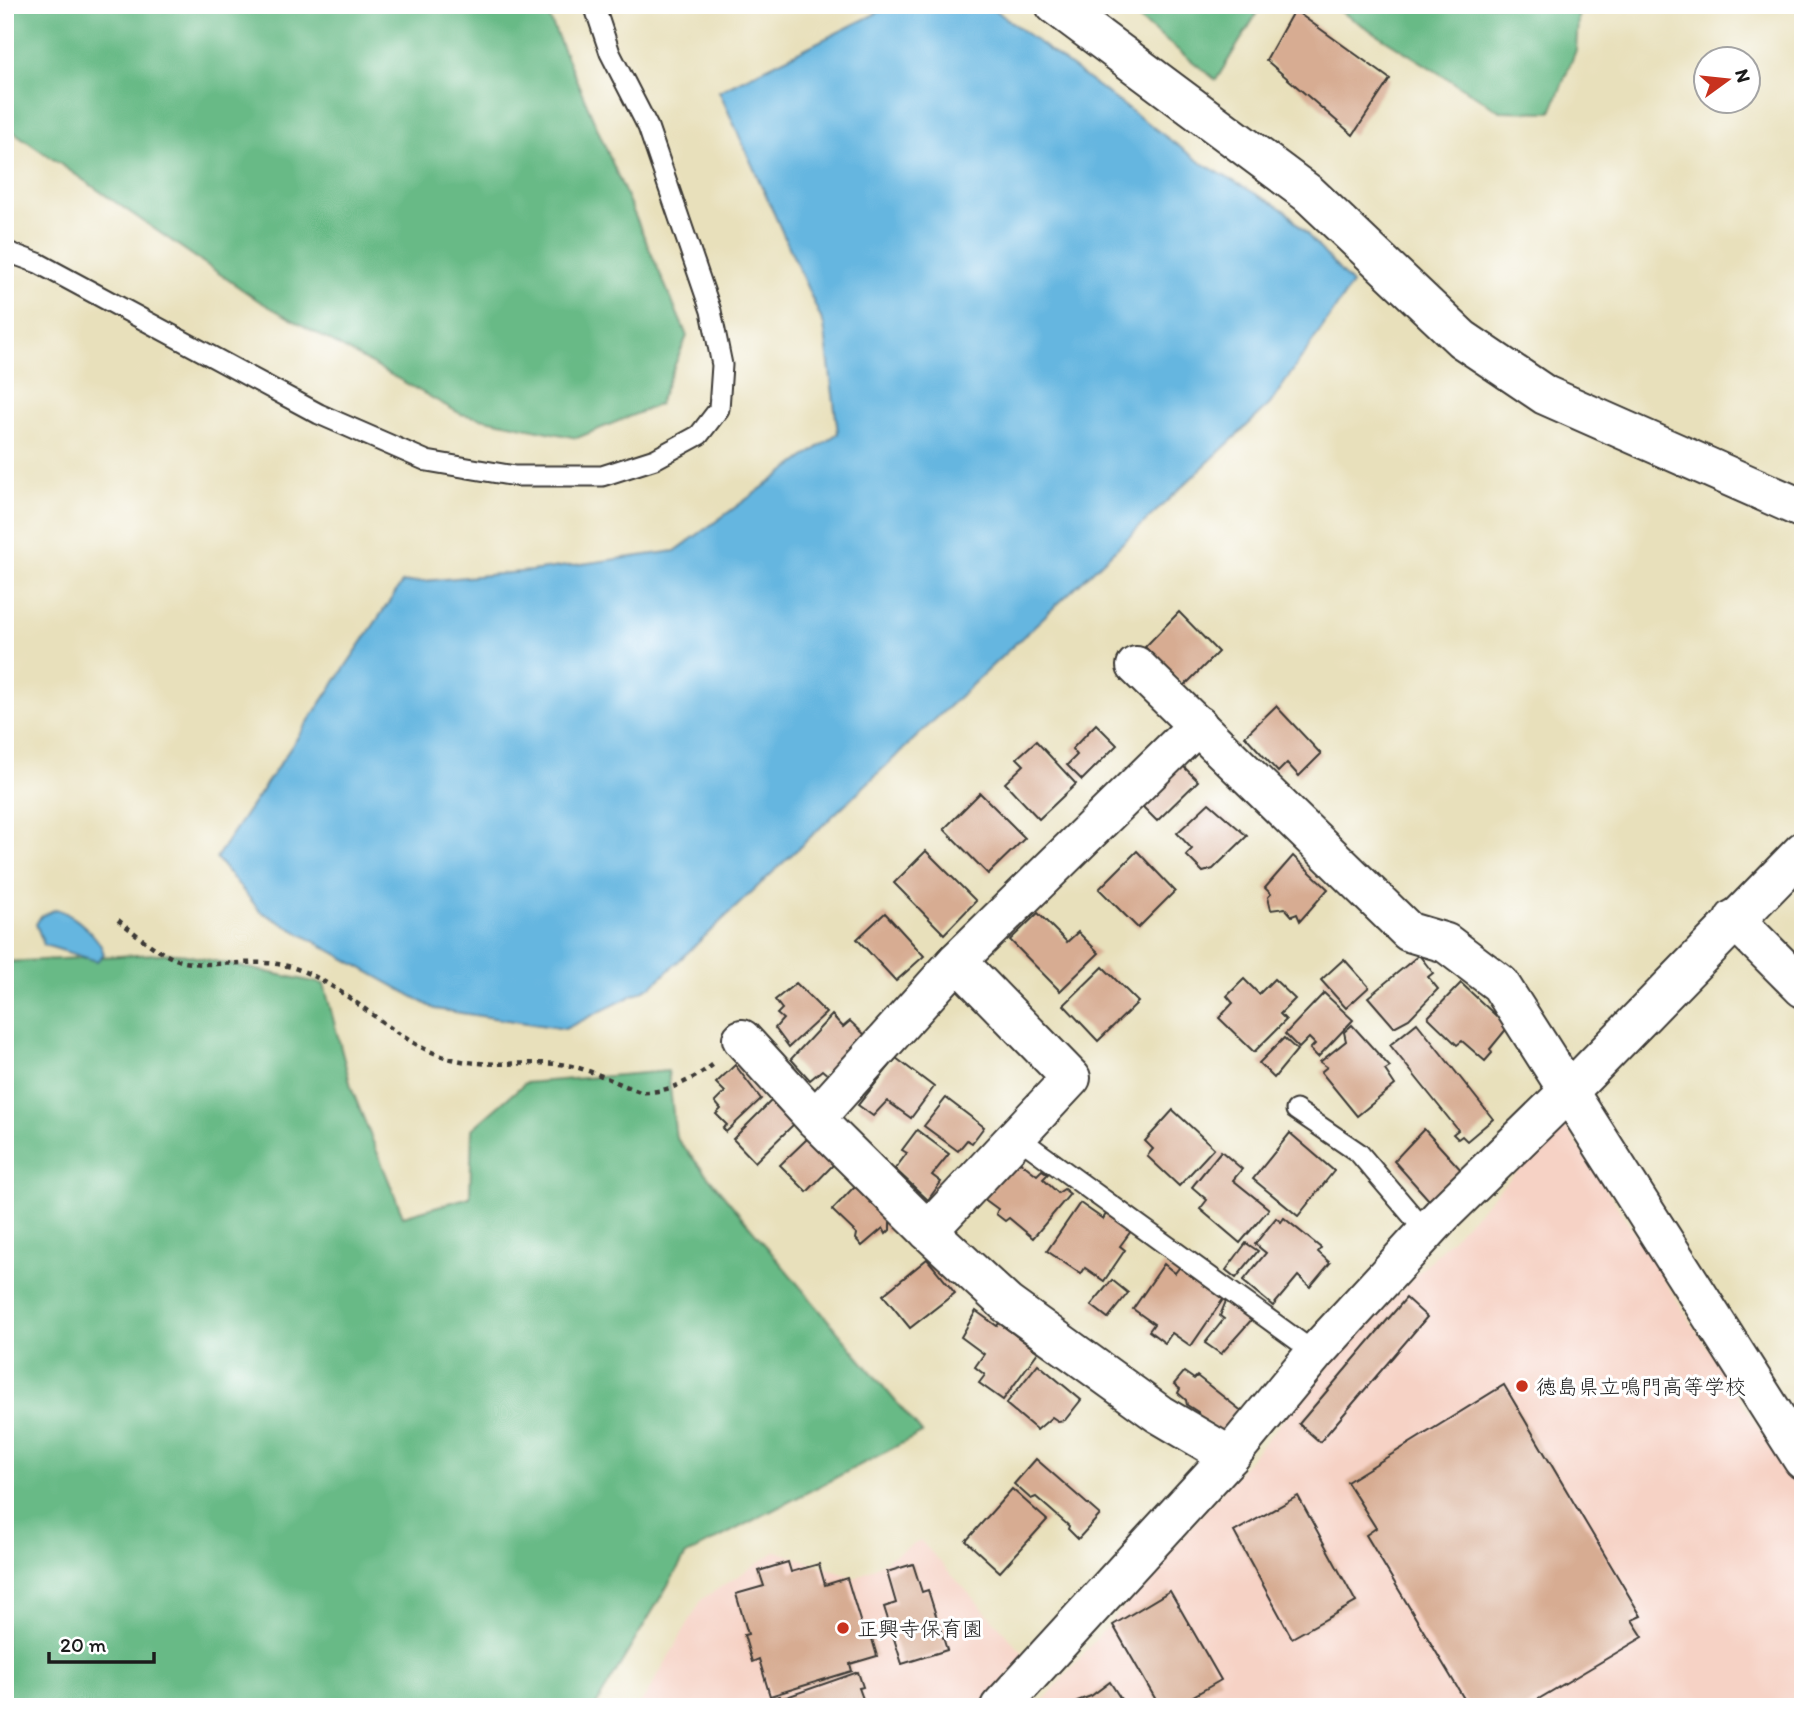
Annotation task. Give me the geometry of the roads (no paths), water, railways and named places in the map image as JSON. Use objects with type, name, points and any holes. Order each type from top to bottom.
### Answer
[{"type":"street","points":[[1055,5],[1308,194],[1472,346],[1545,395],[1803,509]]},
{"type":"street","points":[[1136,666],[1409,932],[1446,943],[1500,984],[1803,1460]]},
{"type":"street","points":[[816,1119],[957,961],[1198,725]]},
{"type":"street","points":[[1000,1707],[1230,1456],[1315,1353],[1426,1232],[1803,851]]},
{"type":"street","points":[[1734,919],[1803,988]]},
{"type":"street","points":[[928,1231],[1071,1078],[957,961]]},
{"type":"street","points":[[742,1039],[816,1119],[928,1231],[1007,1304],[1159,1414],[1230,1456]]},
{"type":"lane","points":[[5,251],[38,263],[320,414],[427,461],[515,476],[602,476],[655,459],[698,435],[719,409],[722,365],[711,311],[648,127],[610,53],[594,5]]},
{"type":"lane","points":[[1296,1110],[1359,1153],[1426,1232]]},
{"type":"lane","points":[[1016,1136],[1315,1353]]},
{"type":"water","points":[[893,5],[988,5],[1200,162],[1286,211],[1352,284],[1270,404],[652,986],[565,1029],[435,1009],[260,911],[216,858],[402,583],[531,571],[675,551],[838,433],[824,325],[719,91]]},
{"type":"water","points":[[56,909],[78,921],[92,933],[104,954],[97,961],[44,945],[36,924],[41,916]]},
{"type":"place","name":"徳島県立鳴門高等学校","points":[[1522,1386]]},
{"type":"place","name":"正興寺保育園","points":[[843,1628]]}]
